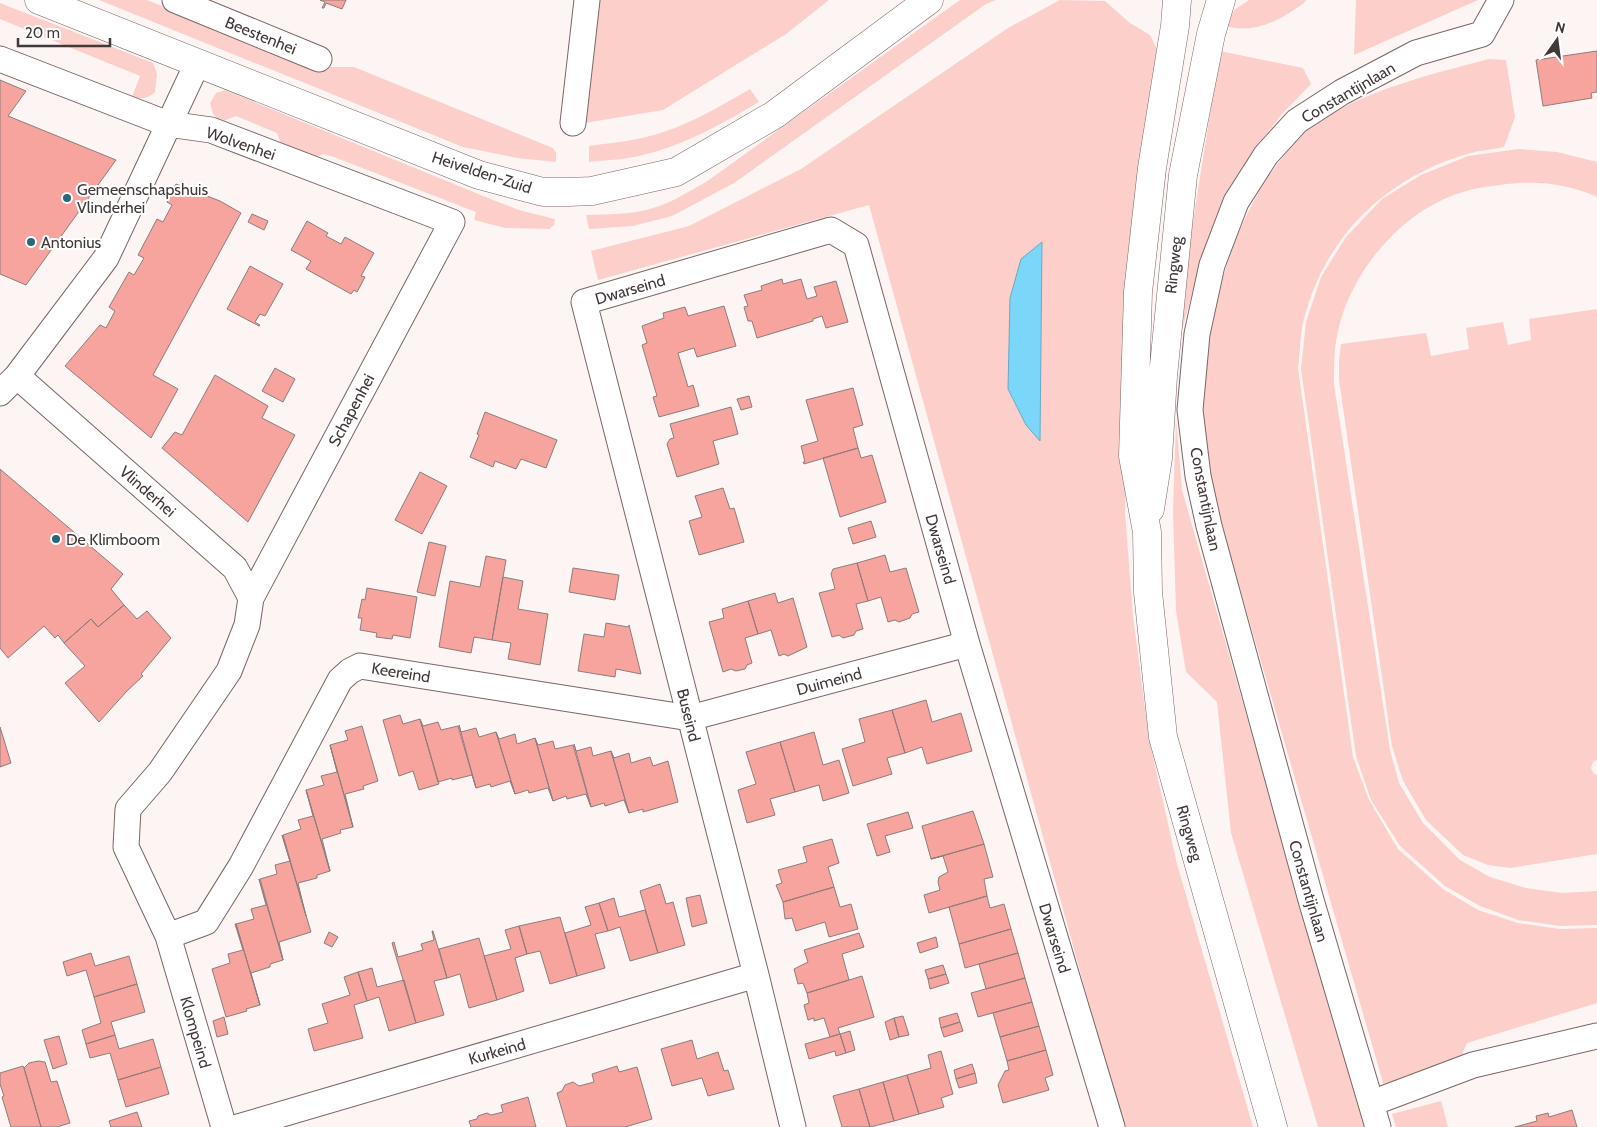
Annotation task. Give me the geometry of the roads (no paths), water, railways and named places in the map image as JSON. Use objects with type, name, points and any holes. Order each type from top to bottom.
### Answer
[{"type":"main road","name":"Heivelden-Zuid","points":[[39,0],[480,175],[543,192],[592,191],[676,172],[774,115],[928,0]]},
{"type":"main road","name":"Ringweg","points":[[1147,532],[1133,456],[1138,292],[1152,168],[1175,26],[1177,0]]},
{"type":"main road","name":"Ringweg","points":[[1221,0],[1211,34],[1183,175],[1166,337],[1158,458],[1147,532],[1148,592],[1163,738],[1273,1127]]},
{"type":"street","name":"Beestenhei","points":[[175,0],[319,58]]},
{"type":"street","points":[[573,123],[588,0]]},
{"type":"street","name":"Constantijnlaan","points":[[1375,1115],[1311,900],[1209,526],[1198,476],[1190,410],[1197,334],[1212,265],[1229,220],[1236,202],[1266,155],[1297,121],[1342,92],[1416,53],[1482,34],[1500,0]]},
{"type":"street","name":"Wolvenhei","points":[[0,59],[168,124],[211,130],[452,222]]},
{"type":"street","points":[[0,393],[17,376],[106,258],[197,64]]},
{"type":"street","name":"Schapenhei","points":[[251,598],[452,222]]},
{"type":"street","name":"Dwarseind","points":[[584,302],[831,230],[856,245],[968,644],[1112,1127]]},
{"type":"street","name":"Buseind","points":[[584,302],[794,1127]]},
{"type":"street","name":"Vlinderhei","points":[[17,376],[235,568],[251,598]]},
{"type":"street","points":[[168,936],[126,847],[128,809],[160,772],[229,671],[247,625],[251,598]]},
{"type":"street","name":"Duimeind","points":[[690,718],[968,644]]},
{"type":"street","name":"Keereind","points":[[168,936],[206,922],[241,866],[340,680],[350,671],[360,666],[690,718]]},
{"type":"street","name":"Klompeind","points":[[168,936],[224,1127]]},
{"type":"street","name":"Kurkeind","points":[[238,1127],[756,975]]},
{"type":"street","points":[[1375,1115],[1473,1065],[1597,1036]]},
{"type":"water","points":[[1042,242],[1040,441],[1026,425],[1008,389],[1010,298],[1021,259]]},
{"type":"place","name":"Gemeenschapshuis Vlinderhei","points":[[67,198]]},
{"type":"place","name":"Antonius","points":[[31,242]]},
{"type":"place","name":"De Klimboom","points":[[56,539]]}]
